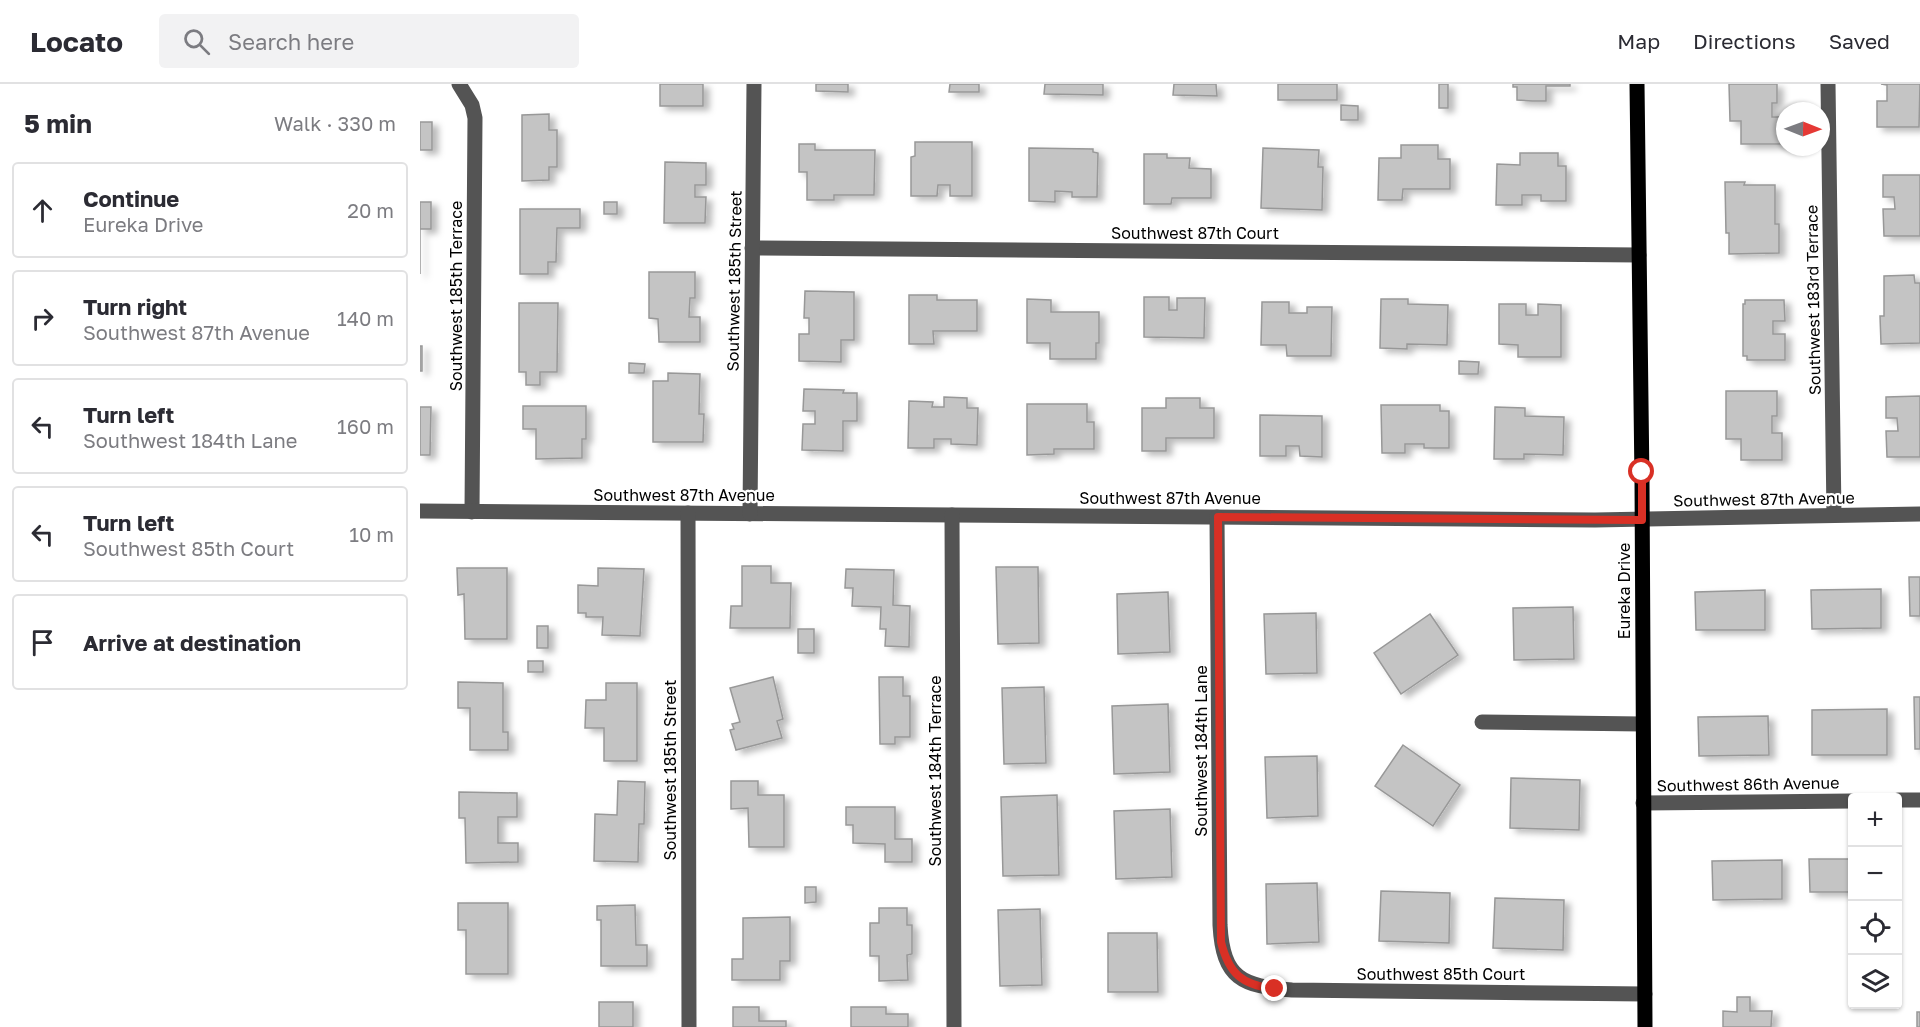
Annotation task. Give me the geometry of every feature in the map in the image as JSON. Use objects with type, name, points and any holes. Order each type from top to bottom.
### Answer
[{"type":"main road","name":"Eureka Drive","points":[[1637,84],[1645,1027]]},
{"type":"street","name":"Southwest 185th Terrace","points":[[460,84],[472,105],[475,118],[472,512]]},
{"type":"street","name":"Southwest 185th Street","points":[[750,514],[754,84]]},
{"type":"street","name":"Southwest 183rd Terrace","points":[[1828,84],[1834,515]]},
{"type":"street","name":"Southwest 87th Court","points":[[752,248],[1639,255]]},
{"type":"street","name":"Southwest 87th Avenue","points":[[420,511],[1642,520],[1920,514]]},
{"type":"street","name":"Southwest 185th Street","points":[[688,513],[689,1027]]},
{"type":"street","name":"Southwest 184th Terrace","points":[[952,515],[954,1027]]},
{"type":"street","name":"Southwest 184th Lane","points":[[1218,517],[1220,925],[1225,957],[1231,969],[1240,979]]},
{"type":"street","points":[[1482,722],[1642,724]]},
{"type":"street","points":[[1902,800],[1920,800]]},
{"type":"street","name":"Southwest 86th Avenue","points":[[1643,803],[1848,801]]},
{"type":"street","name":"Southwest 85th Court","points":[[1240,979],[1261,987],[1292,990],[1645,994]]},
{"type":"building","points":[[660,84],[703,84],[703,106],[660,106]]},
{"type":"building","points":[[816,84],[848,84],[848,92],[816,91]]},
{"type":"building","points":[[950,84],[979,84],[979,92],[949,92]]},
{"type":"building","points":[[1045,84],[1103,84],[1103,95],[1044,94]]},
{"type":"building","points":[[1174,84],[1216,84],[1217,96],[1173,95]]},
{"type":"building","points":[[1278,84],[1337,84],[1337,100],[1278,100]]},
{"type":"building","points":[[1439,84],[1448,84],[1448,108],[1439,108]]},
{"type":"building","points":[[1513,84],[1570,84],[1570,86],[1546,86],[1546,101],[1532,101],[1517,100],[1517,87],[1513,87]]},
{"type":"building","points":[[1729,84],[1777,84],[1777,102],[1772,103],[1772,117],[1776,117],[1776,144],[1741,144],[1741,121],[1730,121]]},
{"type":"building","points":[[1881,84],[1920,84],[1919,127],[1877,127],[1877,101],[1887,101],[1887,85]]},
{"type":"building","points":[[1341,105],[1358,106],[1358,120],[1341,120]]},
{"type":"building","points":[[549,114],[549,130],[557,130],[557,167],[549,167],[549,180],[522,181],[522,115]]},
{"type":"building","points":[[420,122],[432,122],[432,150],[420,150]]},
{"type":"building","points":[[915,142],[972,142],[972,196],[950,196],[950,185],[938,185],[937,196],[911,196],[911,157],[915,156]]},
{"type":"building","points":[[799,144],[815,144],[815,150],[875,150],[874,195],[834,195],[834,200],[807,200],[807,172],[799,172]]},
{"type":"building","points":[[1401,145],[1438,145],[1438,159],[1450,159],[1450,189],[1403,189],[1402,200],[1378,200],[1379,158],[1401,158]]},
{"type":"building","points":[[1029,148],[1093,149],[1093,152],[1098,153],[1097,197],[1072,197],[1072,192],[1055,191],[1055,202],[1029,201]]},
{"type":"building","points":[[1263,148],[1319,150],[1318,167],[1323,167],[1322,210],[1261,208]]},
{"type":"building","points":[[1520,153],[1558,153],[1558,166],[1566,166],[1566,201],[1541,201],[1541,195],[1522,195],[1522,205],[1496,205],[1497,164],[1520,165]]},
{"type":"building","points":[[1144,154],[1167,154],[1167,158],[1190,158],[1189,168],[1211,169],[1211,198],[1172,198],[1171,204],[1144,204]]},
{"type":"building","points":[[665,162],[706,163],[706,185],[695,185],[695,197],[706,197],[705,223],[664,223]]},
{"type":"building","points":[[1883,175],[1920,175],[1920,236],[1884,236],[1883,209],[1895,209],[1894,197],[1883,197]]},
{"type":"building","points":[[1725,182],[1745,182],[1744,185],[1775,185],[1775,224],[1779,224],[1779,253],[1729,254],[1729,233],[1726,233]]},
{"type":"building","points":[[420,202],[431,202],[431,229],[420,229]]},
{"type":"building","points":[[604,202],[617,202],[617,214],[604,214]]},
{"type":"building","points":[[520,209],[580,209],[580,228],[557,228],[556,262],[548,262],[548,274],[520,274]]},
{"type":"building","points":[[649,272],[695,272],[695,298],[690,298],[689,317],[700,317],[700,342],[659,342],[658,319],[649,318]]},
{"type":"building","points":[[1914,275],[1915,283],[1920,283],[1920,343],[1881,344],[1880,316],[1884,316],[1884,276]]},
{"type":"building","points":[[805,291],[854,292],[854,340],[841,340],[841,362],[799,361],[799,334],[809,334],[809,318],[804,318]]},
{"type":"building","points":[[909,295],[937,295],[937,300],[977,300],[977,331],[933,331],[934,344],[909,344]]},
{"type":"building","points":[[1144,297],[1169,297],[1169,310],[1177,310],[1177,298],[1205,298],[1204,338],[1144,337]]},
{"type":"building","points":[[1027,299],[1051,300],[1051,312],[1099,312],[1099,343],[1096,343],[1096,359],[1050,359],[1050,343],[1027,343]]},
{"type":"building","points":[[1381,299],[1408,299],[1408,304],[1448,305],[1447,345],[1407,344],[1407,349],[1380,348]]},
{"type":"building","points":[[1745,300],[1784,300],[1785,321],[1773,321],[1773,334],[1785,334],[1785,360],[1747,360],[1747,356],[1743,356],[1743,304]]},
{"type":"building","points":[[1262,302],[1289,302],[1289,313],[1307,313],[1307,307],[1332,307],[1331,356],[1287,356],[1286,345],[1261,345]]},
{"type":"building","points":[[519,303],[558,303],[557,372],[540,372],[540,385],[526,385],[526,372],[519,372]]},
{"type":"building","points":[[1499,304],[1526,304],[1526,315],[1538,315],[1538,304],[1561,305],[1561,357],[1518,357],[1518,345],[1499,344]]},
{"type":"building","points":[[420,346],[422,346],[422,371],[420,371]]},
{"type":"building","points":[[1459,361],[1479,362],[1478,374],[1459,374]]},
{"type":"building","points":[[629,363],[645,364],[644,373],[629,373]]},
{"type":"building","points":[[668,373],[700,374],[699,414],[704,414],[703,442],[653,442],[653,381],[668,381]]},
{"type":"building","points":[[804,389],[844,390],[843,393],[857,393],[857,421],[843,421],[843,451],[802,450],[803,424],[815,424],[815,411],[803,411]]},
{"type":"building","points":[[1726,391],[1777,391],[1777,416],[1772,416],[1772,433],[1782,433],[1782,460],[1741,460],[1741,439],[1726,439]]},
{"type":"building","points":[[1920,396],[1920,457],[1887,457],[1886,431],[1898,431],[1897,418],[1886,418],[1886,397]]},
{"type":"building","points":[[944,397],[967,398],[967,408],[978,408],[977,445],[951,444],[951,439],[934,439],[934,448],[908,448],[909,401],[933,402],[932,407],[944,407]]},
{"type":"building","points":[[1166,398],[1200,398],[1200,408],[1214,408],[1214,438],[1166,438],[1166,451],[1142,451],[1142,408],[1166,408]]},
{"type":"building","points":[[1027,404],[1087,404],[1087,422],[1094,422],[1094,449],[1054,449],[1054,454],[1027,455]]},
{"type":"building","points":[[1381,405],[1440,405],[1440,411],[1449,411],[1449,448],[1424,448],[1424,444],[1405,444],[1405,453],[1382,453]]},
{"type":"building","points":[[523,406],[586,406],[586,439],[582,439],[582,458],[536,459],[536,429],[523,429]]},
{"type":"building","points":[[420,407],[431,407],[430,455],[420,455]]},
{"type":"building","points":[[1495,407],[1525,408],[1525,416],[1564,417],[1563,455],[1524,454],[1524,459],[1494,459]]},
{"type":"building","points":[[1260,415],[1322,416],[1322,457],[1300,456],[1299,446],[1286,446],[1286,456],[1260,456]]},
{"type":"building","points":[[742,566],[771,566],[771,583],[791,583],[790,628],[730,628],[731,606],[742,606]]},
{"type":"building","points":[[996,567],[1038,567],[1039,643],[998,644]]},
{"type":"building","points":[[457,568],[507,568],[507,639],[465,639],[464,594],[458,595]]},
{"type":"building","points":[[598,568],[644,569],[640,636],[602,635],[603,617],[586,617],[586,613],[578,613],[578,585],[598,586]]},
{"type":"building","points":[[846,569],[894,570],[893,605],[910,606],[909,647],[885,646],[886,629],[880,629],[881,607],[852,606],[853,588],[845,588]]},
{"type":"building","points":[[1909,577],[1920,577],[1920,616],[1910,616]]},
{"type":"building","points":[[1881,589],[1881,628],[1812,629],[1811,590]]},
{"type":"building","points":[[1765,590],[1765,630],[1696,630],[1695,592]]},
{"type":"building","points":[[1168,592],[1170,652],[1118,654],[1117,594]]},
{"type":"building","points":[[1573,607],[1574,659],[1514,660],[1513,608]]},
{"type":"building","points":[[1316,613],[1317,673],[1266,674],[1264,614]]},
{"type":"building","points":[[1430,614],[1458,655],[1401,694],[1374,653]]},
{"type":"building","points":[[537,626],[548,626],[548,648],[537,648]]},
{"type":"building","points":[[798,629],[814,629],[814,653],[798,653]]},
{"type":"building","points":[[528,661],[543,661],[543,672],[528,672]]},
{"type":"building","points":[[773,677],[783,719],[777,721],[782,738],[736,750],[730,730],[734,729],[732,724],[740,722],[730,688]]},
{"type":"building","points":[[879,677],[903,677],[903,696],[910,696],[910,737],[895,737],[895,744],[880,744]]},
{"type":"building","points":[[458,682],[503,683],[503,732],[508,732],[508,750],[470,750],[470,708],[458,708]]},
{"type":"building","points":[[606,683],[637,683],[637,761],[604,761],[604,728],[585,728],[586,700],[606,700]]},
{"type":"building","points":[[1044,687],[1046,763],[1004,764],[1002,688]]},
{"type":"building","points":[[1914,697],[1920,697],[1920,749],[1915,749]]},
{"type":"building","points":[[1168,704],[1170,772],[1114,774],[1112,706]]},
{"type":"building","points":[[1887,709],[1887,755],[1812,755],[1812,710]]},
{"type":"building","points":[[1768,716],[1769,755],[1699,756],[1698,717]]},
{"type":"building","points":[[1403,745],[1460,785],[1433,826],[1375,786]]},
{"type":"building","points":[[1317,756],[1318,816],[1267,818],[1265,757]]},
{"type":"building","points":[[1511,778],[1580,780],[1579,830],[1510,828]]},
{"type":"building","points":[[618,781],[645,782],[644,824],[639,824],[638,862],[594,861],[595,814],[617,815]]},
{"type":"building","points":[[731,781],[758,781],[758,795],[784,795],[784,847],[749,847],[748,808],[731,809]]},
{"type":"building","points":[[459,792],[517,793],[517,817],[498,817],[498,843],[518,843],[518,862],[466,863],[465,818],[459,818]]},
{"type":"building","points":[[1057,795],[1059,875],[1003,876],[1001,797]]},
{"type":"building","points":[[846,807],[895,807],[895,839],[912,839],[912,862],[885,862],[885,844],[853,843],[853,825],[846,825]]},
{"type":"building","points":[[1170,809],[1172,877],[1116,879],[1114,811]]},
{"type":"building","points":[[1809,859],[1848,859],[1848,892],[1810,892]]},
{"type":"building","points":[[1782,860],[1782,899],[1713,900],[1712,861]]},
{"type":"building","points":[[1317,883],[1319,942],[1267,944],[1266,884]]},
{"type":"building","points":[[805,887],[816,887],[816,902],[805,903]]},
{"type":"building","points":[[1381,891],[1450,893],[1449,943],[1379,941]]},
{"type":"building","points":[[1495,898],[1564,900],[1563,950],[1493,948]]},
{"type":"building","points":[[458,903],[508,903],[508,974],[466,974],[466,930],[458,930]]},
{"type":"building","points":[[635,905],[636,945],[647,945],[647,966],[601,966],[601,920],[597,920],[597,906]]},
{"type":"building","points":[[879,908],[907,908],[907,925],[912,925],[912,954],[907,955],[908,980],[879,981],[879,956],[870,956],[870,923],[879,923]]},
{"type":"building","points":[[1040,909],[1042,985],[1000,986],[998,910]]},
{"type":"building","points":[[790,917],[790,961],[780,961],[780,980],[732,980],[732,959],[743,959],[743,918]]},
{"type":"building","points":[[1108,933],[1157,933],[1158,992],[1108,992]]},
{"type":"building","points":[[1737,997],[1750,997],[1750,1011],[1772,1011],[1771,1027],[1723,1027],[1723,1011],[1737,1012]]},
{"type":"building","points":[[599,1002],[633,1002],[633,1027],[599,1027]]},
{"type":"building","points":[[733,1007],[759,1007],[759,1021],[786,1021],[786,1027],[733,1027]]},
{"type":"building","points":[[851,1007],[886,1007],[886,1014],[908,1014],[908,1027],[851,1027]]},
{"type":"building","points":[[1917,1012],[1920,1012],[1920,1027],[1917,1027]]},
{"type":"route","points":[[1275,989],[1250,984],[1240,979],[1231,969],[1221,942],[1218,517],[1642,520],[1642,472]]}]
